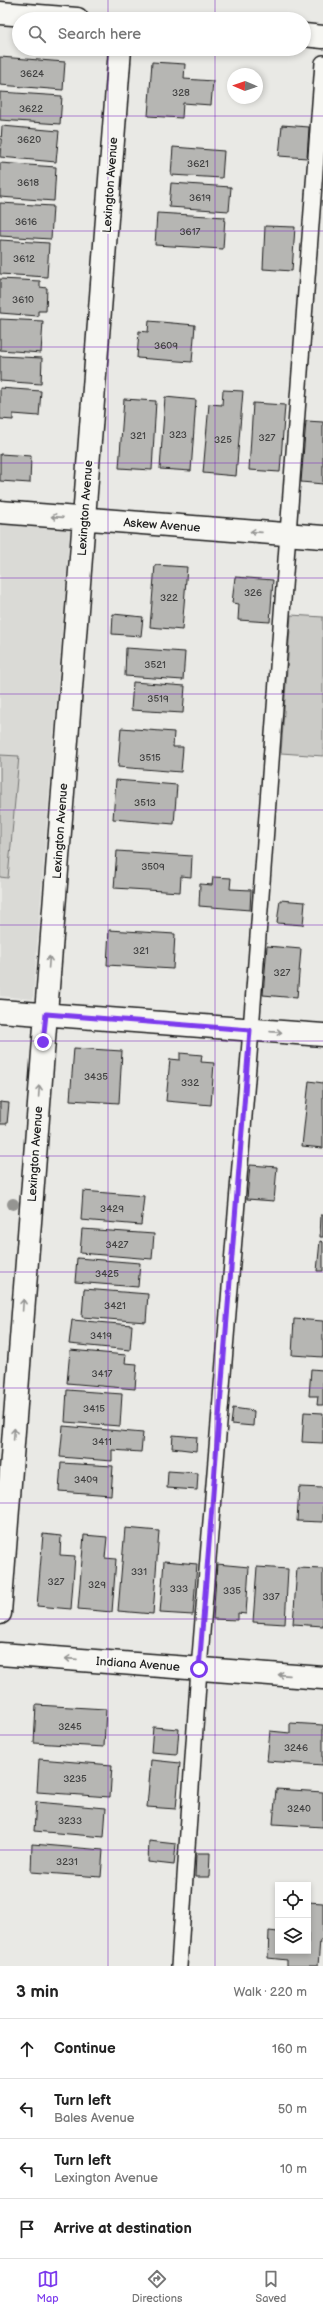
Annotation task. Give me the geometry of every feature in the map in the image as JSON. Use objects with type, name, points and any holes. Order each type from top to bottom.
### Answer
[{"type":"street","points":[[0,14],[12,15]]},
{"type":"street","points":[[311,36],[323,37]]},
{"type":"street","name":"Lexington Avenue","points":[[0,1613],[119,56]]},
{"type":"street","name":"Askew Avenue","points":[[0,512],[323,537]]},
{"type":"street","points":[[0,1011],[323,1035]]},
{"type":"street","name":"Indiana Avenue","points":[[0,1654],[323,1678]]},
{"type":"lane","points":[[179,1966],[199,1669],[250,1030],[323,63]]},
{"type":"shaded area","points":[[0,524],[70,529],[33,999],[0,996]]},
{"type":"shaded area","points":[[291,615],[323,617],[323,756],[281,753]]},
{"type":"shaded area","points":[[0,755],[19,756],[8,878],[0,877]]},
{"type":"building","points":[[0,57],[65,62],[63,90],[0,85]]},
{"type":"building","points":[[152,62],[185,64],[184,79],[213,81],[211,105],[183,103],[182,118],[148,116]]},
{"type":"building","points":[[0,92],[62,96],[60,124],[0,120]]},
{"type":"building","points":[[282,125],[309,127],[307,158],[279,156]]},
{"type":"building","points":[[2,126],[59,131],[56,162],[0,157]]},
{"type":"building","points":[[173,147],[224,151],[222,178],[171,175]]},
{"type":"building","points":[[0,163],[56,167],[54,201],[0,197]]},
{"type":"building","points":[[171,183],[231,187],[229,211],[169,207]]},
{"type":"building","points":[[0,203],[53,206],[51,239],[0,236]]},
{"type":"building","points":[[157,213],[225,217],[223,249],[155,245]]},
{"type":"building","points":[[265,226],[295,227],[292,271],[263,269]]},
{"type":"building","points":[[0,240],[49,243],[47,277],[0,274]]},
{"type":"building","points":[[0,279],[40,281],[40,287],[47,288],[46,311],[38,311],[38,316],[0,313]]},
{"type":"building","points":[[0,319],[43,321],[41,353],[0,350]]},
{"type":"building","points":[[149,321],[195,325],[192,362],[137,358],[139,331],[148,332]]},
{"type":"building","points":[[0,356],[42,358],[41,384],[0,381]]},
{"type":"building","points":[[0,388],[41,391],[39,416],[13,414],[13,420],[0,419]]},
{"type":"building","points":[[223,390],[243,391],[236,476],[203,473],[209,404],[222,405]]},
{"type":"building","points":[[165,397],[196,400],[191,471],[160,469]]},
{"type":"building","points":[[124,399],[156,401],[152,470],[119,468]]},
{"type":"building","points":[[253,403],[285,405],[280,472],[249,470]]},
{"type":"building","points":[[306,421],[323,422],[323,484],[301,482]]},
{"type":"building","points":[[0,454],[31,456],[30,483],[0,481]]},
{"type":"building","points":[[155,565],[187,567],[182,630],[150,627]]},
{"type":"building","points":[[235,577],[273,580],[270,622],[238,620],[239,604],[232,603]]},
{"type":"building","points":[[113,614],[143,617],[141,636],[112,634]]},
{"type":"building","points":[[126,648],[185,652],[183,680],[125,676]]},
{"type":"building","points":[[133,682],[185,686],[183,713],[131,710]]},
{"type":"building","points":[[121,728],[174,732],[173,747],[183,747],[181,772],[118,767]]},
{"type":"building","points":[[116,780],[177,785],[174,824],[113,819]]},
{"type":"building","points":[[117,851],[192,856],[191,877],[181,876],[180,892],[114,888]]},
{"type":"building","points":[[213,877],[231,878],[230,889],[251,890],[250,910],[199,906],[200,884],[212,885]]},
{"type":"building","points":[[280,900],[305,902],[303,925],[277,923]]},
{"type":"building","points":[[109,930],[175,934],[173,969],[107,965]]},
{"type":"building","points":[[267,946],[301,949],[297,998],[263,995]]},
{"type":"building","points":[[74,1048],[122,1051],[119,1103],[70,1100]]},
{"type":"building","points":[[180,1053],[202,1055],[201,1062],[214,1063],[211,1105],[166,1101],[170,1059],[180,1060]]},
{"type":"building","points":[[309,1081],[323,1083],[323,1148],[302,1146]]},
{"type":"building","points":[[0,1102],[9,1103],[7,1124],[0,1124]]},
{"type":"building","points":[[250,1165],[277,1167],[274,1201],[247,1199]]},
{"type":"building","points":[[83,1191],[144,1196],[141,1225],[81,1220]]},
{"type":"building","points":[[321,1215],[323,1215],[323,1237],[320,1237]]},
{"type":"building","points":[[82,1229],[154,1234],[152,1259],[80,1253]]},
{"type":"building","points":[[320,1241],[323,1242],[323,1271],[317,1271]]},
{"type":"building","points":[[77,1258],[140,1263],[138,1287],[75,1282]]},
{"type":"building","points":[[84,1289],[148,1294],[146,1322],[82,1317]]},
{"type":"building","points":[[294,1319],[323,1321],[323,1357],[292,1355]]},
{"type":"building","points":[[72,1320],[132,1325],[130,1350],[69,1344]]},
{"type":"building","points":[[70,1350],[126,1355],[125,1363],[137,1364],[135,1389],[67,1383]]},
{"type":"building","points":[[311,1369],[323,1370],[323,1405],[317,1405],[318,1396],[309,1396]]},
{"type":"building","points":[[67,1390],[122,1394],[120,1426],[65,1422]]},
{"type":"building","points":[[233,1408],[254,1411],[253,1426],[231,1424]]},
{"type":"building","points":[[304,1412],[323,1413],[323,1443],[302,1442]]},
{"type":"building","points":[[63,1426],[143,1433],[141,1452],[112,1450],[112,1461],[60,1457]]},
{"type":"building","points":[[173,1435],[197,1437],[196,1451],[172,1448]]},
{"type":"building","points":[[61,1463],[113,1466],[111,1495],[59,1491]]},
{"type":"building","points":[[168,1471],[198,1473],[197,1490],[167,1488]]},
{"type":"building","points":[[299,1487],[323,1488],[323,1522],[297,1521]]},
{"type":"building","points":[[125,1528],[159,1531],[153,1614],[118,1611]]},
{"type":"building","points":[[43,1534],[61,1536],[60,1555],[75,1556],[71,1609],[37,1606]]},
{"type":"building","points":[[84,1535],[107,1537],[105,1558],[116,1559],[112,1612],[78,1609]]},
{"type":"building","points":[[164,1561],[197,1564],[193,1615],[160,1613]]},
{"type":"building","points":[[217,1564],[249,1567],[246,1614],[238,1613],[238,1620],[213,1619]]},
{"type":"building","points":[[257,1567],[288,1569],[285,1624],[253,1622]]},
{"type":"building","points":[[297,1568],[323,1569],[323,1626],[293,1624]]},
{"type":"building","points":[[36,1705],[106,1709],[104,1747],[34,1743]]},
{"type":"building","points":[[290,1723],[323,1725],[323,1765],[267,1761],[270,1731],[290,1733]]},
{"type":"building","points":[[153,1727],[179,1729],[177,1754],[151,1752]]},
{"type":"building","points":[[39,1759],[112,1765],[110,1797],[37,1792]]},
{"type":"building","points":[[151,1760],[180,1763],[176,1809],[147,1807]]},
{"type":"building","points":[[276,1789],[323,1792],[323,1827],[273,1824]]},
{"type":"building","points":[[36,1802],[106,1808],[104,1837],[34,1831]]},
{"type":"building","points":[[149,1841],[176,1844],[174,1865],[148,1862]]},
{"type":"building","points":[[32,1844],[103,1850],[101,1877],[31,1872]]},
{"type":"building","points":[[196,1853],[210,1853],[209,1877],[195,1877]]},
{"type":"building","points":[[311,1902],[323,1903],[323,1940],[320,1940],[318,1966],[287,1966],[287,1960],[268,1958],[269,1931],[275,1932],[275,1954],[311,1954]]},
{"type":"route","points":[[43,1042],[46,1014],[250,1030],[199,1669]]}]
